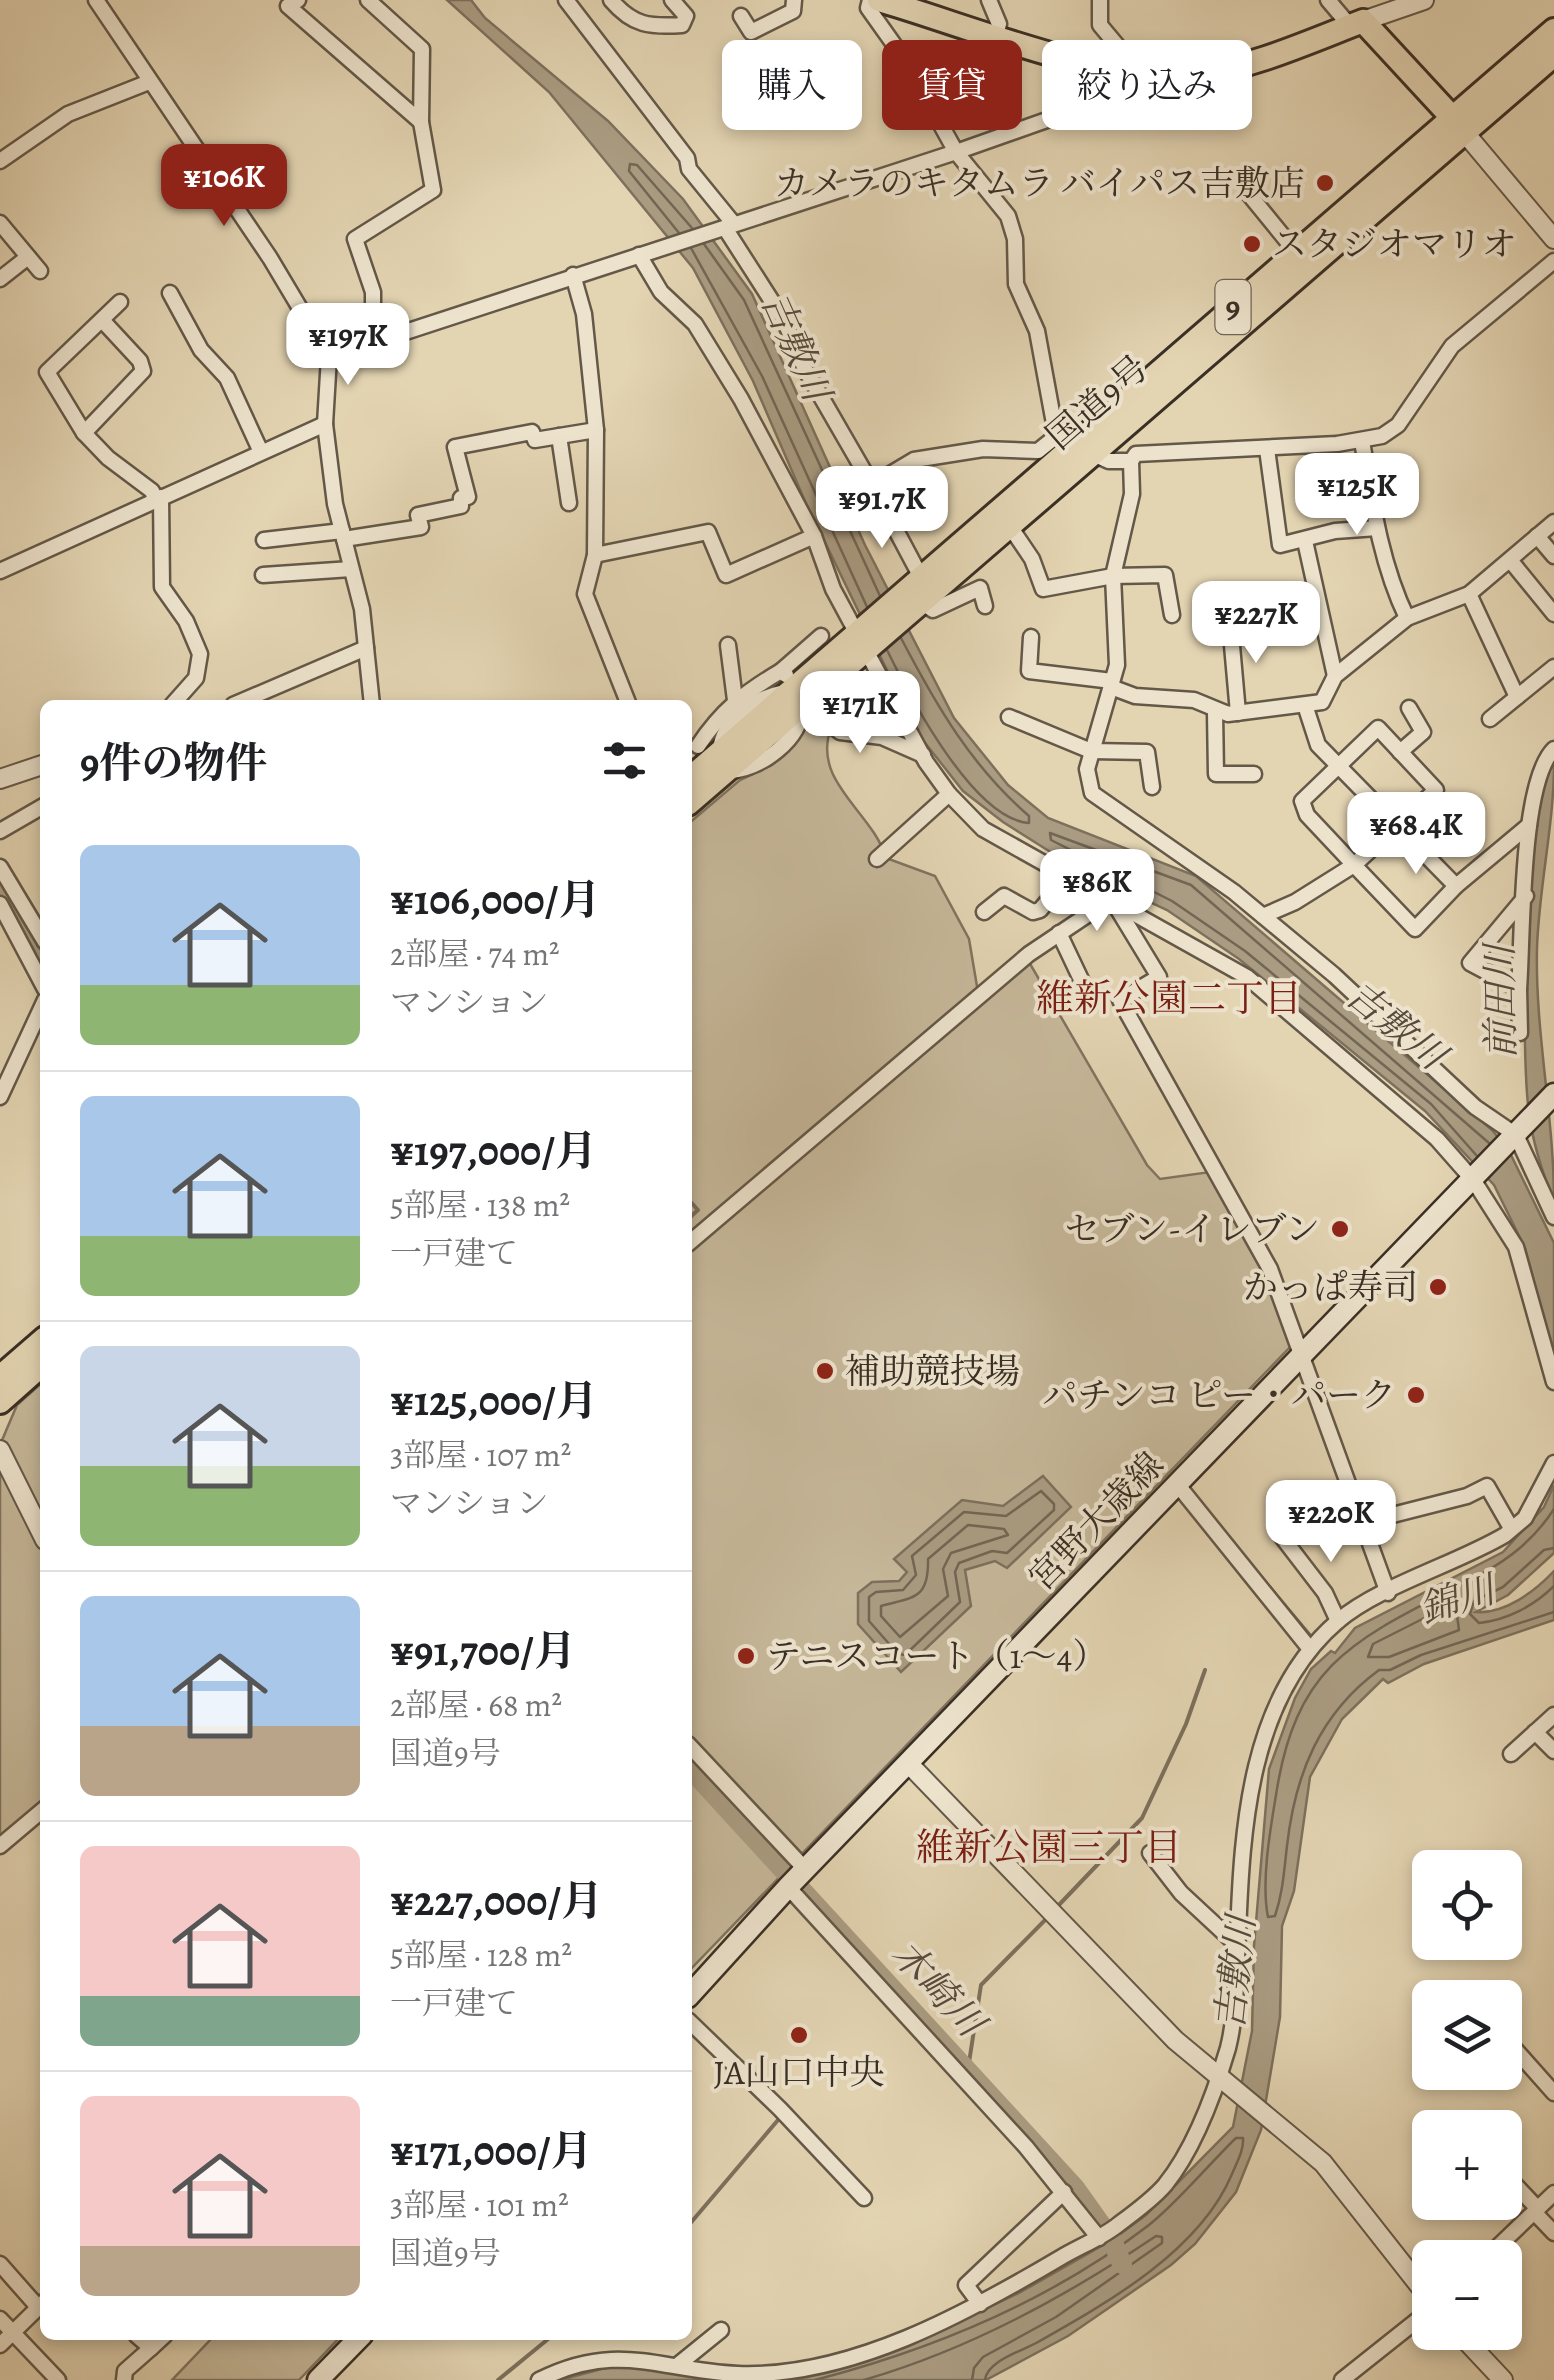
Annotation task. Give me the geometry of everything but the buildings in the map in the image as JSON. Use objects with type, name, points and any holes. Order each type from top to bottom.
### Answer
[{"type":"highway","points":[[878,0],[1042,48]]},
{"type":"highway","points":[[1252,58],[1356,24],[1459,125]]},
{"type":"highway","name":"国道9号","points":[[921,589],[1009,525],[1077,442],[1459,125],[1554,30]]},
{"type":"highway","name":"国道9号","points":[[692,796],[709,761],[864,640],[1077,442],[1296,252],[1554,55]]},
{"type":"highway","points":[[0,1377],[40,1342]]},
{"type":"highway","points":[[0,1402],[40,1366]]},
{"type":"main road","name":"宮野大歳線","points":[[692,1994],[788,1887],[1553,1095]]},
{"type":"main road","points":[[318,2380],[357,2340]]},
{"type":"street","points":[[96,0],[270,258],[329,357],[325,424],[366,648],[371,700]]},
{"type":"street","points":[[368,0],[422,49],[421,122],[433,190],[355,240],[372,292],[372,340]]},
{"type":"street","points":[[566,0],[606,47],[687,158],[689,169],[784,320],[805,369],[872,485],[933,610],[980,588],[985,606]]},
{"type":"street","points":[[611,0],[645,27],[682,25],[686,16],[672,0]]},
{"type":"street","points":[[741,16],[750,32],[792,11],[794,0]]},
{"type":"street","points":[[870,0],[868,8],[875,22],[906,60],[956,152],[1008,216],[1015,238],[1019,298],[1037,332],[1054,418],[1077,442],[1109,461],[1131,461]]},
{"type":"street","points":[[989,0],[999,24],[996,35]]},
{"type":"street","points":[[1100,0],[1100,26],[1112,40]]},
{"type":"street","points":[[1328,0],[1356,24],[1424,0]]},
{"type":"street","points":[[289,2],[421,122]]},
{"type":"street","points":[[0,161],[68,114],[149,82]]},
{"type":"street","points":[[329,357],[1042,122]]},
{"type":"street","points":[[1459,125],[1554,239]]},
{"type":"street","points":[[1248,193],[1296,252]]},
{"type":"street","points":[[2,232],[40,271]]},
{"type":"street","points":[[638,255],[661,292],[694,324],[814,536],[833,589],[923,755],[949,794],[983,829],[1247,978],[1437,1139],[1476,1179],[1516,1247],[1554,1382]]},
{"type":"street","points":[[0,280],[28,256]]},
{"type":"street","points":[[1554,261],[1452,346],[1398,424],[1362,441],[1136,454],[1131,461],[1132,494],[1113,576],[1119,636],[1111,684],[1087,769],[1092,794],[1263,916],[1358,996],[1475,1107],[1519,1133],[1554,1217]]},
{"type":"street","points":[[573,275],[584,314],[596,430],[595,556],[585,594],[627,700]]},
{"type":"street","points":[[170,293],[201,350],[227,378],[261,452]]},
{"type":"street","points":[[120,302],[46,372],[84,433],[158,498],[162,587],[186,621],[200,654],[196,678],[176,700]]},
{"type":"street","points":[[84,433],[143,371],[140,361],[102,320]]},
{"type":"street","points":[[0,571],[325,424]]},
{"type":"street","points":[[264,540],[421,526],[418,515],[461,506],[461,498],[468,497],[455,448],[532,432],[535,440],[596,430]]},
{"type":"street","points":[[559,436],[569,503]]},
{"type":"street","points":[[1362,441],[1377,528],[1393,590],[1407,618]]},
{"type":"street","points":[[872,485],[914,460],[983,449],[1038,452],[1077,442]]},
{"type":"street","points":[[1266,449],[1280,545],[1335,531],[1377,528]]},
{"type":"street","points":[[1031,636],[1029,672],[1111,684],[1135,696],[1194,700],[1215,712],[1238,713],[1322,702],[1335,676],[1407,618],[1469,594],[1554,522]]},
{"type":"street","points":[[1009,525],[1032,559],[1043,590],[1113,576],[1165,574],[1172,616]]},
{"type":"street","points":[[595,556],[708,532],[726,574],[814,536]]},
{"type":"street","points":[[1537,536],[1554,556]]},
{"type":"street","points":[[1305,541],[1335,676]]},
{"type":"street","points":[[1510,560],[1554,614]]},
{"type":"street","points":[[263,574],[351,568]]},
{"type":"street","points":[[1469,594],[1517,697]]},
{"type":"street","points":[[1230,623],[1238,713]]},
{"type":"street","points":[[795,692],[821,636]]},
{"type":"street","points":[[709,761],[735,700],[728,645]]},
{"type":"street","points":[[245,700],[366,648]]},
{"type":"street","points":[[1490,719],[1554,667]]},
{"type":"street","points":[[735,700],[795,692],[840,732],[882,736],[923,755]]},
{"type":"street","points":[[709,761],[738,716],[767,696],[795,692]]},
{"type":"street","points":[[1304,704],[1318,745],[1456,886]]},
{"type":"street","points":[[1400,752],[1424,732],[1409,708]]},
{"type":"street","points":[[1215,712],[1216,774],[1254,774]]},
{"type":"street","points":[[1009,718],[1091,751],[1147,752],[1152,787]]},
{"type":"street","points":[[1263,916],[1296,902],[1354,865],[1436,790],[1378,728],[1302,801],[1307,815],[1354,865],[1414,929],[1456,886],[1529,824]]},
{"type":"street","points":[[1520,1033],[1529,824],[1539,772],[1554,749]]},
{"type":"street","points":[[0,779],[40,766]]},
{"type":"street","points":[[877,858],[949,794]]},
{"type":"street","points":[[0,831],[40,809]]},
{"type":"street","points":[[0,867],[40,932]]},
{"type":"street","points":[[984,912],[1004,896],[1033,912],[1040,910],[1068,876]]},
{"type":"street","points":[[1519,989],[1470,963],[1526,896]]},
{"type":"street","points":[[692,1241],[1029,954],[1110,898]]},
{"type":"street","points":[[1110,898],[1159,977],[1120,1000],[1270,1269],[1388,1593]]},
{"type":"street","points":[[0,904],[40,980]]},
{"type":"street","points":[[1059,934],[1086,990]]},
{"type":"street","points":[[0,1097],[40,1010]]},
{"type":"street","points":[[0,1059],[18,1052]]},
{"type":"street","points":[[0,1450],[40,1530]]},
{"type":"street","points":[[539,2380],[560,2369],[612,2359],[740,2374],[808,2368],[903,2339],[980,2304],[1099,2238],[1165,2185],[1198,2128],[1220,2078],[1228,2047],[1243,1842],[1264,1736],[1310,1649],[1338,1620],[1472,1554],[1525,1518],[1554,1463]]},
{"type":"street","points":[[1177,1484],[1310,1649]]},
{"type":"street","points":[[1361,1523],[1468,1496],[1487,1486],[1511,1528]]},
{"type":"street","points":[[1282,1537],[1325,1593],[1338,1620]]},
{"type":"street","points":[[1511,1754],[1554,1715]]},
{"type":"street","points":[[1535,1732],[1554,1751]]},
{"type":"street","points":[[692,1748],[806,1870]]},
{"type":"street","points":[[909,1764],[1136,2002],[1331,2172],[1412,2276]]},
{"type":"street","points":[[0,1846],[40,1812]]},
{"type":"street","points":[[1150,1852],[1181,1894],[1237,1945]]},
{"type":"street","points":[[788,1887],[1064,2192],[1099,2238]]},
{"type":"street","points":[[692,2024],[780,2108],[864,2198]]},
{"type":"street","points":[[1522,2057],[1554,2093]]},
{"type":"street","points":[[980,2304],[966,2286],[1064,2192]]},
{"type":"street","points":[[1522,2194],[1554,2233]]},
{"type":"street","points":[[1505,2240],[1554,2194]]},
{"type":"street","points":[[0,2264],[40,2302]]},
{"type":"street","points":[[0,2346],[40,2306]]},
{"type":"street","points":[[0,2320],[16,2332],[58,2380]]},
{"type":"street","points":[[1342,2380],[1412,2324]]},
{"type":"street","points":[[679,2364],[722,2330]]},
{"type":"street","points":[[142,2340],[151,2348]]},
{"type":"street","points":[[124,2380],[125,2371],[159,2340]]},
{"type":"street","points":[[1475,2350],[1503,2380]]},
{"type":"shaded area","points":[[811,716],[831,728],[829,765],[886,858],[935,876],[969,939],[980,1004],[1029,962],[1147,1165],[1160,1179],[1210,1172],[1261,1259],[1293,1344],[692,1968],[692,821],[740,780],[772,765],[791,748]]},
{"type":"shaded area","points":[[40,1384],[40,1805],[0,1838],[0,1445],[17,1405]]},
{"type":"shaded area","points":[[210,2340],[337,2340],[299,2380],[172,2380]]},
{"type":"water","points":[[447,0],[471,0],[485,18],[608,121],[683,199],[752,294],[865,545],[954,718],[1008,785],[1048,818],[1196,876],[1492,1130],[1509,1151],[1554,1243],[1554,1358],[1525,1248],[1494,1185],[1425,1111],[1239,959],[1167,910],[1071,865],[963,791],[918,734],[805,501],[753,381],[693,268],[549,92]]},
{"type":"water","points":[[1554,764],[1540,902],[1537,980],[1554,1201],[1529,1113],[1525,988],[1535,826],[1543,787]]},
{"type":"water","points":[[1043,1476],[1071,1507],[1007,1568],[995,1561],[965,1570],[971,1606],[901,1672],[858,1624],[858,1593],[872,1582],[899,1581],[907,1572],[894,1559],[962,1500],[1003,1506]]},
{"type":"water","name":"錦川","points":[[1554,1485],[1554,1553],[1508,1595],[1476,1612],[1498,1609],[1518,1600],[1554,1571],[1554,1620],[1424,1664],[1388,1683],[1383,1679],[1342,1719],[1310,1777],[1294,1891],[1282,1926],[1280,2017],[1261,2130],[1236,2192],[1195,2244],[1068,2336],[986,2380],[560,2380],[613,2366],[647,2365],[745,2379],[860,2358],[921,2339],[1019,2293],[1112,2240],[1146,2215],[1233,2127],[1252,2031],[1254,1946],[1269,1769],[1295,1698],[1311,1669],[1331,1651],[1335,1653],[1355,1628],[1503,1552],[1544,1507]]},
{"type":"waterway","name":"木崎川","points":[[0,888],[40,956]]},
{"type":"waterway","points":[[692,1203],[698,1210],[692,1215]]},
{"type":"waterway","points":[[1249,1563],[1313,1639]]},
{"type":"waterway","points":[[1056,1908],[1142,1818],[1186,1724],[1205,1670]]},
{"type":"waterway","name":"木崎川","points":[[692,1770],[1075,2188],[1112,2240],[1122,2264]]},
{"type":"waterway","points":[[968,2069],[981,1985],[1050,1915]]},
{"type":"waterway","points":[[692,2221],[778,2120]]},
{"type":"waterway","points":[[498,2380],[547,2340]]},
{"type":"place","name":"カメラのキタムラ バイパス吉敷店","points":[[1325,183]]},
{"type":"place","name":"スタジオマリオ","points":[[1252,244]]},
{"type":"place","name":"セブン-イレブン","points":[[1340,1229]]},
{"type":"place","name":"かっぱ寿司","points":[[1438,1287]]},
{"type":"place","name":"補助競技場","points":[[825,1371]]},
{"type":"place","name":"パチンコ ピー・パーク","points":[[1416,1395]]},
{"type":"place","name":"テニスコート（1～4）","points":[[746,1656]]},
{"type":"place","name":"JA山口中央","points":[[799,2035]]},
{"type":"district","name":"維新公園二丁目","points":[[1169,998]]},
{"type":"district","name":"維新公園三丁目","points":[[1049,1847]]},
{"type":"water label","name":"吉敷川","points":[[796,346]]},
{"type":"water label","name":"前田川","points":[[1500,1002]]},
{"type":"water label","name":"吉敷川","points":[[1396,1025]]},
{"type":"water label","name":"吉敷川","points":[[1235,1973]]}]
